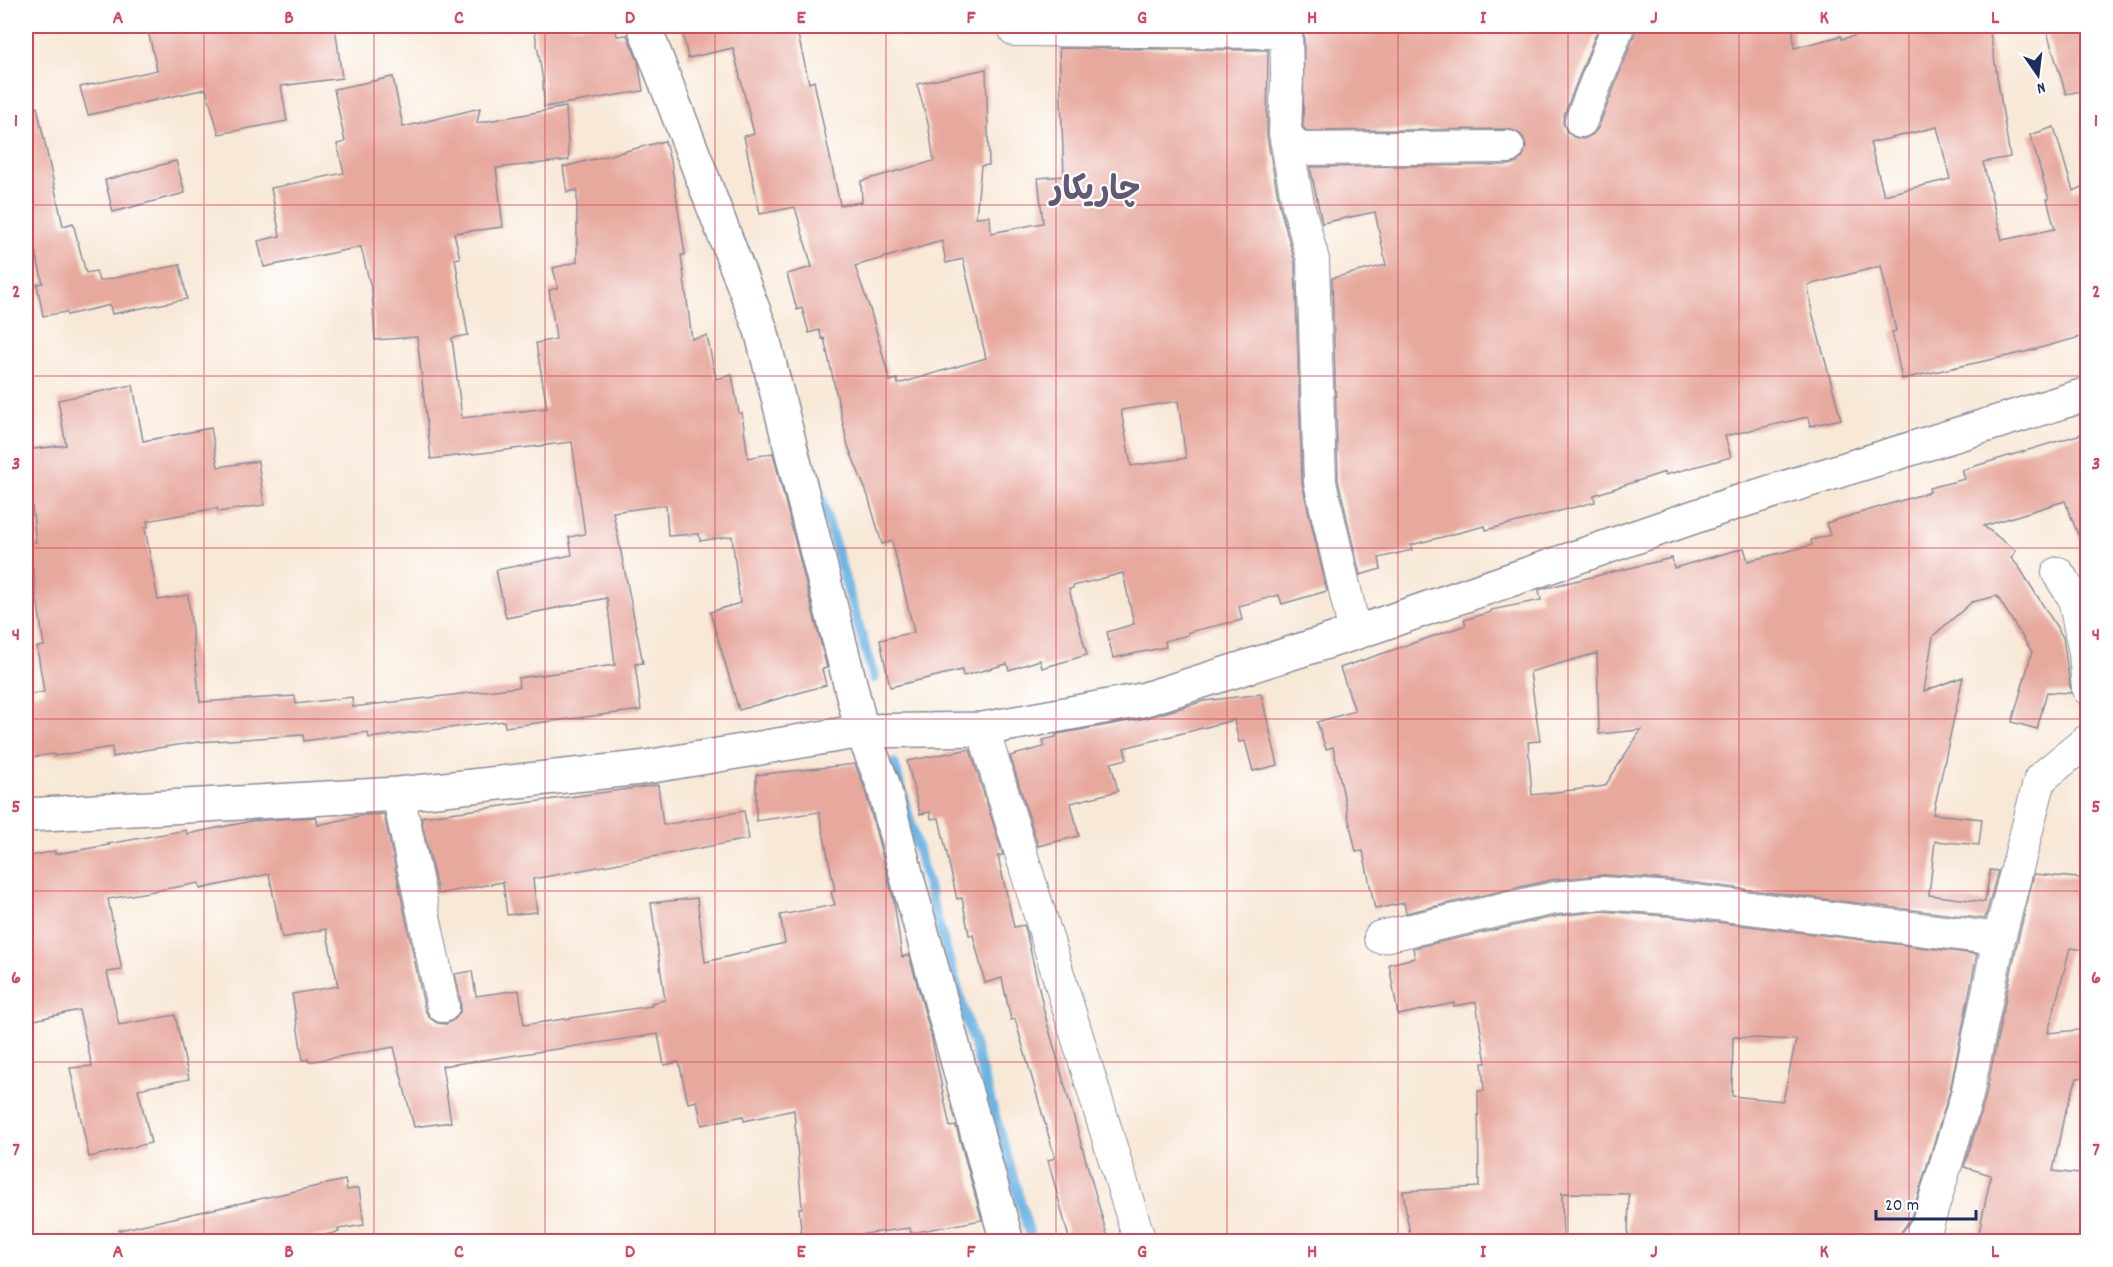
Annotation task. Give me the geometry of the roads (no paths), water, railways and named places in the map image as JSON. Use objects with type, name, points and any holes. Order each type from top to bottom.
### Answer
[{"type":"main road","points":[[644,26],[761,330],[862,731],[884,784],[911,892],[1007,1242]]},
{"type":"main road","points":[[26,815],[398,794],[640,768],[862,731],[983,729],[1142,700],[1355,633],[1732,504],[2088,394]]},
{"type":"street","points":[[1581,121],[1618,26]]},
{"type":"street","points":[[1015,30],[1286,29],[1287,76],[1284,133],[1298,204],[1313,260],[1320,482],[1355,633]]},
{"type":"street","points":[[1284,133],[1298,149],[1508,147]]},
{"type":"street","points":[[2058,573],[2074,598],[2085,653],[2088,689]]},
{"type":"street","points":[[983,729],[1140,1242]]},
{"type":"street","points":[[1916,1242],[1928,1226],[1967,1095],[1999,939],[2040,779],[2088,740]]},
{"type":"street","points":[[398,794],[443,1006]]},
{"type":"street","points":[[1380,937],[1555,898],[1602,892],[1669,898],[1999,939]]},
{"type":"waterway","points":[[815,477],[874,678]]},
{"type":"waterway","points":[[894,763],[937,919],[1032,1242]]},
{"type":"district","name":"چاریکار","points":[[1095,192]]}]
